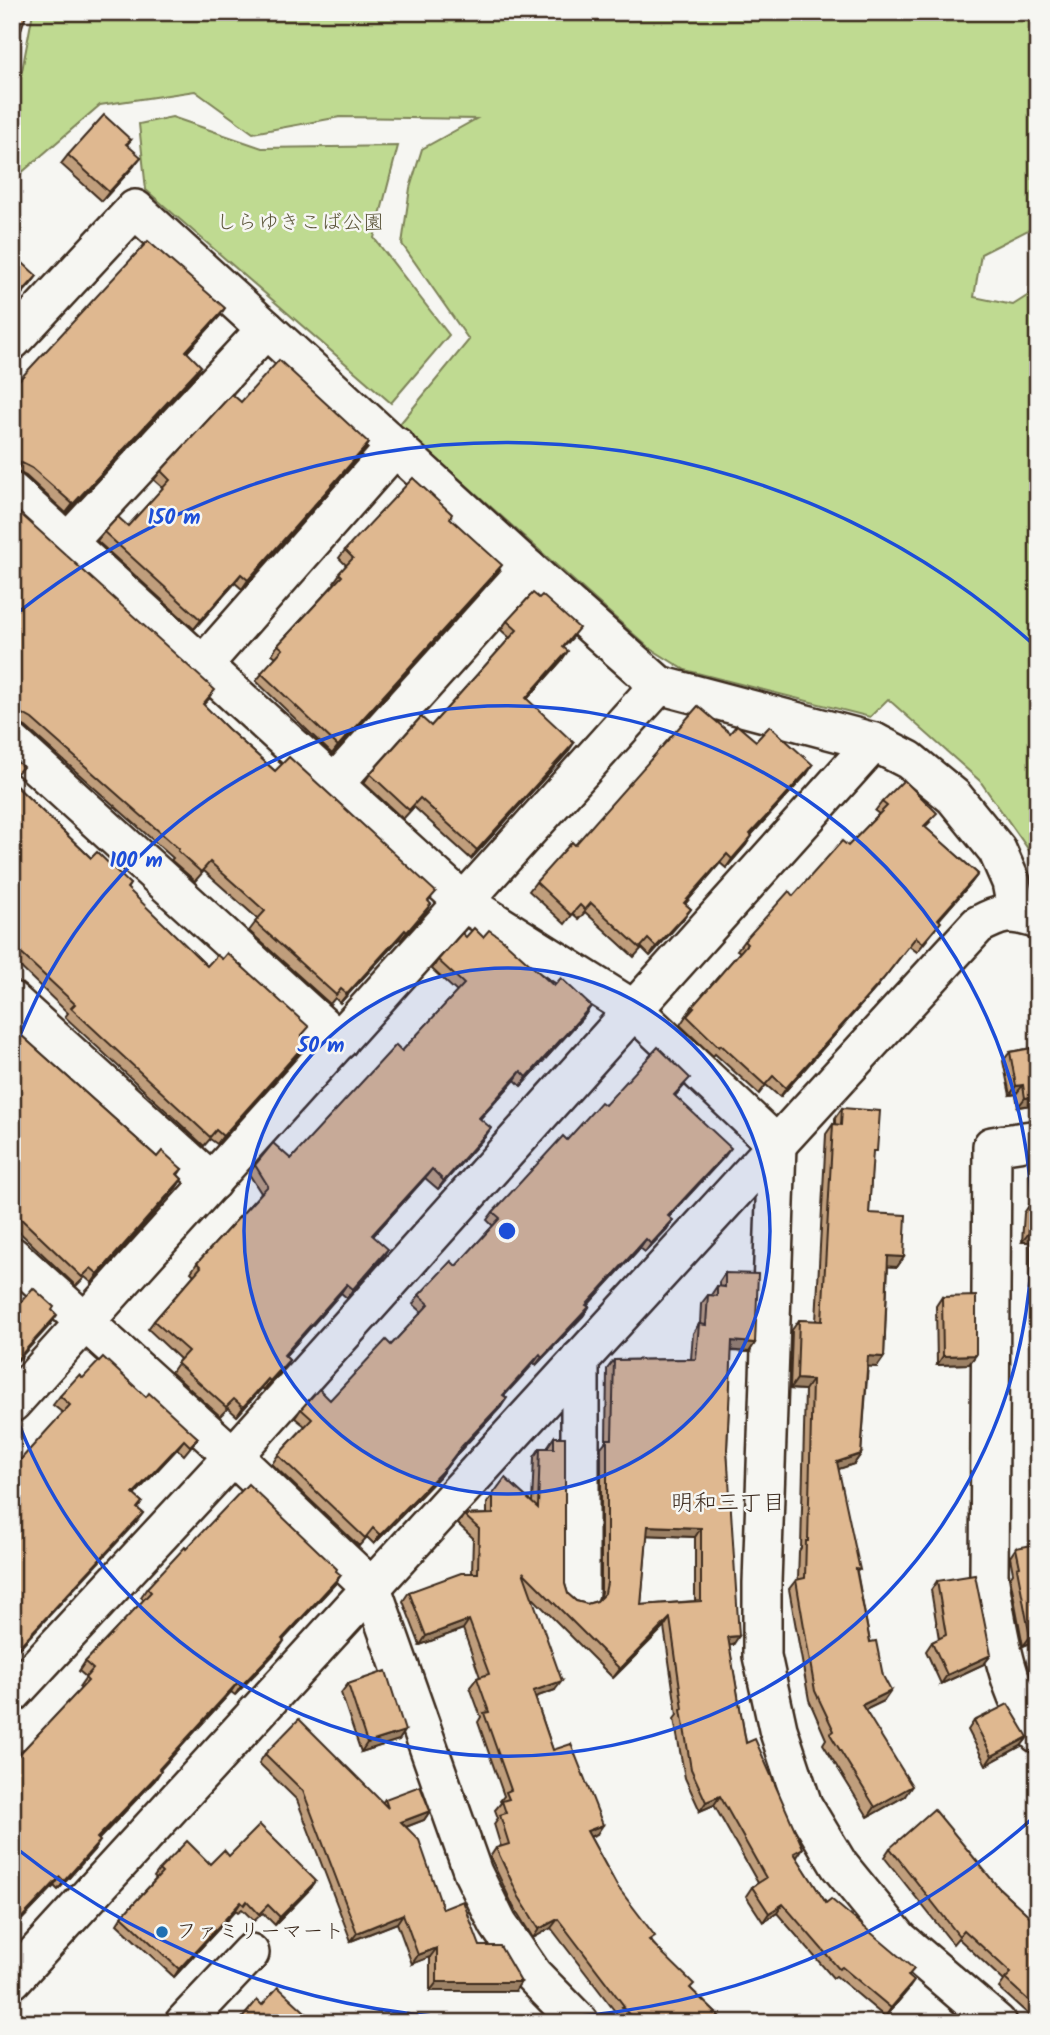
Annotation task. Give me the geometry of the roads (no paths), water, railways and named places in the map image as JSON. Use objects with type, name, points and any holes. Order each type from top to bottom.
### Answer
[{"type":"street","points":[[12,341],[135,209],[528,569],[659,685],[874,742],[909,760],[954,797],[997,850],[1028,917]]},
{"type":"street","points":[[68,542],[266,329]]},
{"type":"street","points":[[203,665],[396,446]]},
{"type":"street","points":[[12,492],[465,903],[633,1009],[777,1145],[762,1570],[762,1656],[778,1729],[803,1805],[839,1865],[899,1939],[997,2023]]},
{"type":"street","points":[[334,784],[528,569]]},
{"type":"street","points":[[12,1403],[659,685]]},
{"type":"street","points":[[12,1694],[233,1456],[874,742]]},
{"type":"street","points":[[12,743],[338,1041]]},
{"type":"street","points":[[12,1980],[978,925],[1000,914],[1028,917]]},
{"type":"street","points":[[12,1001],[212,1182]]},
{"type":"street","points":[[1038,1139],[992,1146],[989,1562],[998,1631],[1010,1678],[1030,1723],[1038,1734]]},
{"type":"street","points":[[12,1256],[233,1456],[372,1588],[473,1873],[498,1924],[533,1975],[580,2023]]},
{"type":"street","points":[[580,1359],[580,1592]]},
{"type":"street","points":[[184,2023],[250,1953]]},
{"type":"place","name":"ファミリーマート","points":[[162,1932]]},
{"type":"district","name":"明和三丁目","points":[[728,1504]]},
{"type":"park label","name":"しらゆきこば公園","points":[[300,223]]}]
